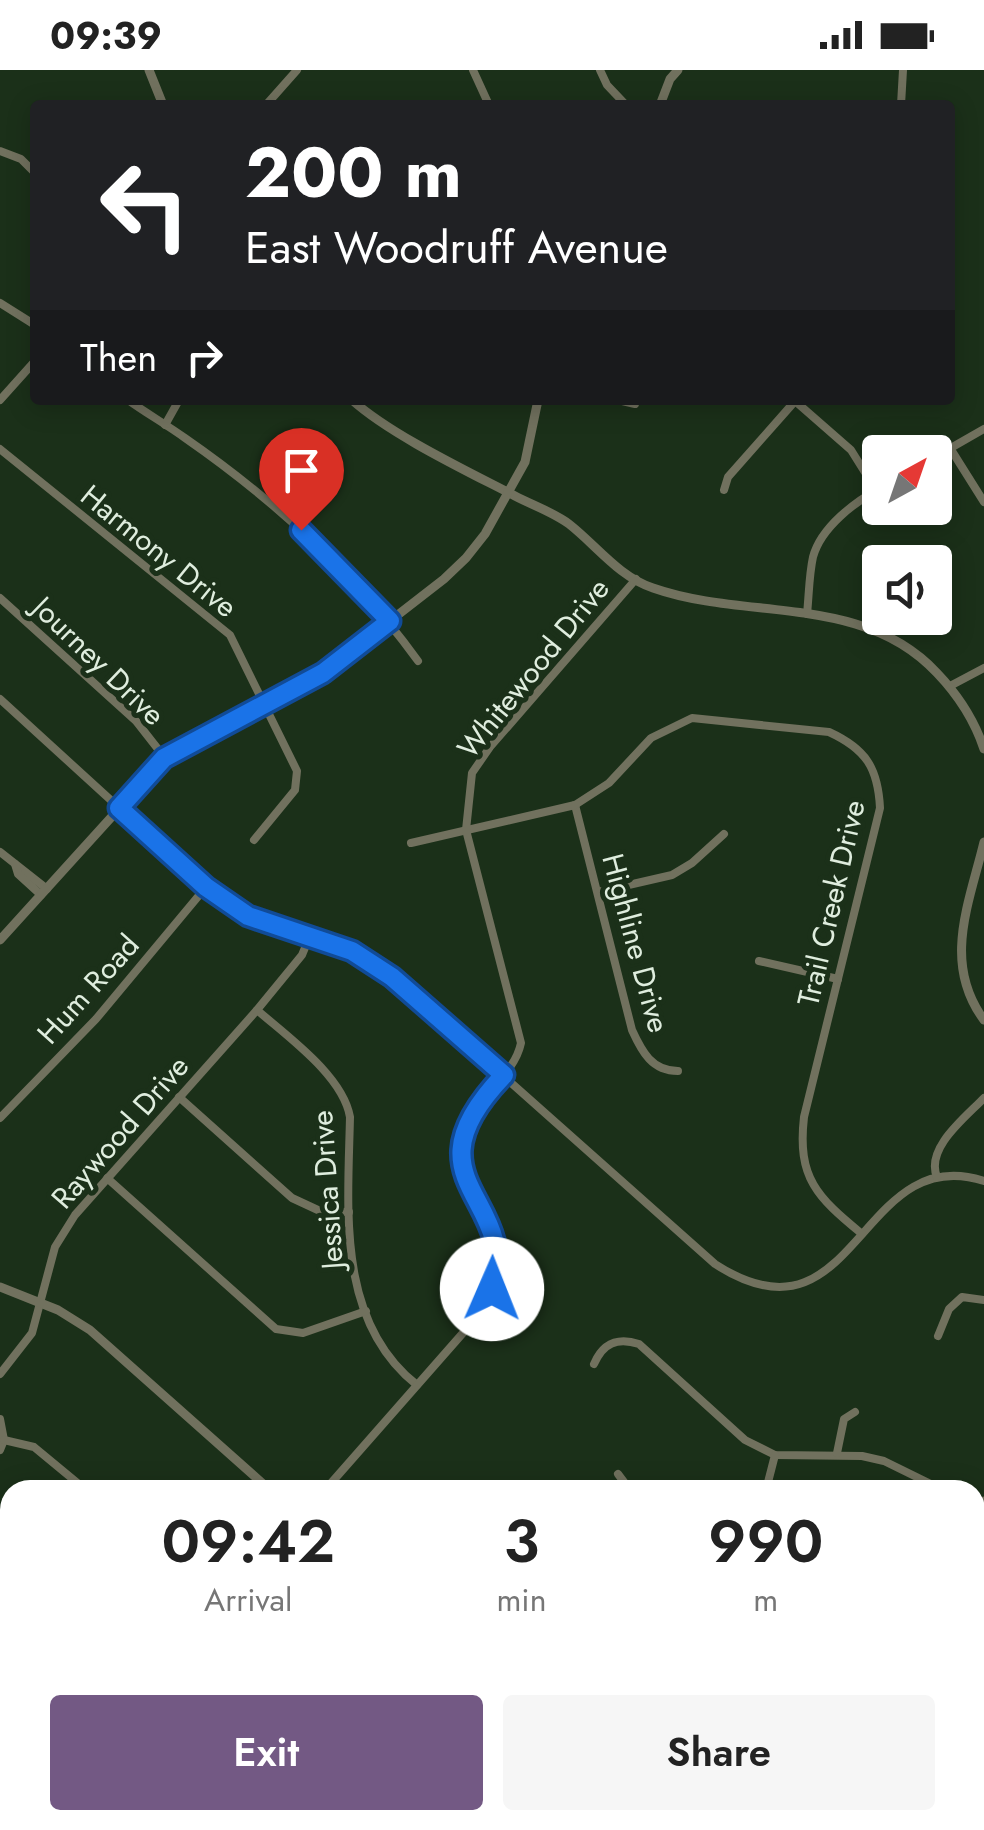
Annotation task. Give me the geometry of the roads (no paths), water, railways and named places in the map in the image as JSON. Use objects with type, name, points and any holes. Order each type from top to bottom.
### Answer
[{"type":"street","points":[[149,70],[160,100]]},
{"type":"street","points":[[270,100],[297,70]]},
{"type":"street","points":[[474,70],[488,100]]},
{"type":"street","points":[[600,70],[621,100]]},
{"type":"street","points":[[662,100],[678,70]]},
{"type":"street","points":[[901,100],[903,70]]},
{"type":"street","points":[[0,151],[21,158],[30,167]]},
{"type":"street","points":[[0,303],[30,321]]},
{"type":"street","points":[[0,400],[30,367]]},
{"type":"street","points":[[136,405],[301,530],[390,621],[418,661]]},
{"type":"street","points":[[164,424],[176,405]]},
{"type":"street","points":[[359,405],[396,430],[567,522],[649,587],[706,601],[863,624],[883,632],[916,652],[950,686],[974,718],[984,749]]},
{"type":"street","points":[[0,940],[164,758],[323,673],[466,558],[485,534],[528,451],[537,405]]},
{"type":"street","points":[[724,490],[728,476],[791,405]]},
{"type":"street","points":[[801,405],[851,450],[862,466]]},
{"type":"street","points":[[952,447],[984,429]]},
{"type":"street","name":"Harmony Drive","points":[[0,450],[230,636],[297,772],[295,790],[254,840]]},
{"type":"street","points":[[952,451],[984,502]]},
{"type":"street","points":[[807,614],[814,555],[850,507],[862,499]]},
{"type":"street","name":"Whitewood Drive","points":[[504,1075],[518,1058],[522,1043],[466,830],[472,773],[636,579]]},
{"type":"street","name":"Journey Drive","points":[[0,598],[136,721],[164,758]]},
{"type":"street","points":[[950,686],[984,668]]},
{"type":"street","points":[[0,698],[206,887],[248,916],[352,951],[392,977],[715,1264],[737,1278],[764,1287],[792,1286],[816,1278],[842,1258],[888,1204],[908,1189],[937,1177],[967,1176],[984,1181]]},
{"type":"street","name":"Trail Creek Drive","points":[[412,843],[575,805],[610,783],[651,738],[692,718],[829,732],[848,740],[872,767],[879,784],[880,808],[804,1116],[802,1159],[828,1206],[862,1234]]},
{"type":"street","name":"Highline Drive","points":[[575,805],[632,1030],[642,1052],[653,1063],[663,1071],[678,1071]]},
{"type":"street","points":[[598,892],[672,875],[724,834]]},
{"type":"street","points":[[984,842],[962,933],[961,965],[967,996],[984,1020]]},
{"type":"street","points":[[0,852],[44,892]]},
{"type":"street","name":"Hum Road","points":[[0,1118],[96,1018],[206,887]]},
{"type":"street","name":"Raywood Drive","points":[[0,1374],[32,1333],[55,1247],[75,1215],[257,1010],[302,956],[309,938]]},
{"type":"street","points":[[759,961],[838,980]]},
{"type":"street","name":"Jessica Drive","points":[[257,1010],[327,1074],[345,1098],[350,1117],[350,1256],[366,1312],[385,1353],[418,1385]]},
{"type":"street","points":[[334,1480],[486,1304],[500,1262],[464,1173],[461,1156],[467,1120],[504,1075]]},
{"type":"street","points":[[179,1098],[292,1198],[320,1211],[349,1212]]},
{"type":"street","points":[[937,1177],[936,1153],[984,1098]]},
{"type":"street","points":[[108,1178],[276,1329],[302,1333],[366,1312]]},
{"type":"street","points":[[0,1287],[75,1320],[113,1348],[259,1480]]},
{"type":"street","points":[[938,1336],[949,1309],[962,1297],[984,1300]]},
{"type":"street","points":[[594,1364],[599,1352],[612,1341],[639,1344],[745,1440],[775,1455],[837,1454],[884,1462],[922,1480]]},
{"type":"street","points":[[837,1454],[844,1418],[855,1412]]},
{"type":"street","points":[[0,1419],[2,1445],[36,1448],[74,1480]]},
{"type":"street","points":[[769,1480],[775,1455]]},
{"type":"street","points":[[618,1474],[622,1480]]}]
